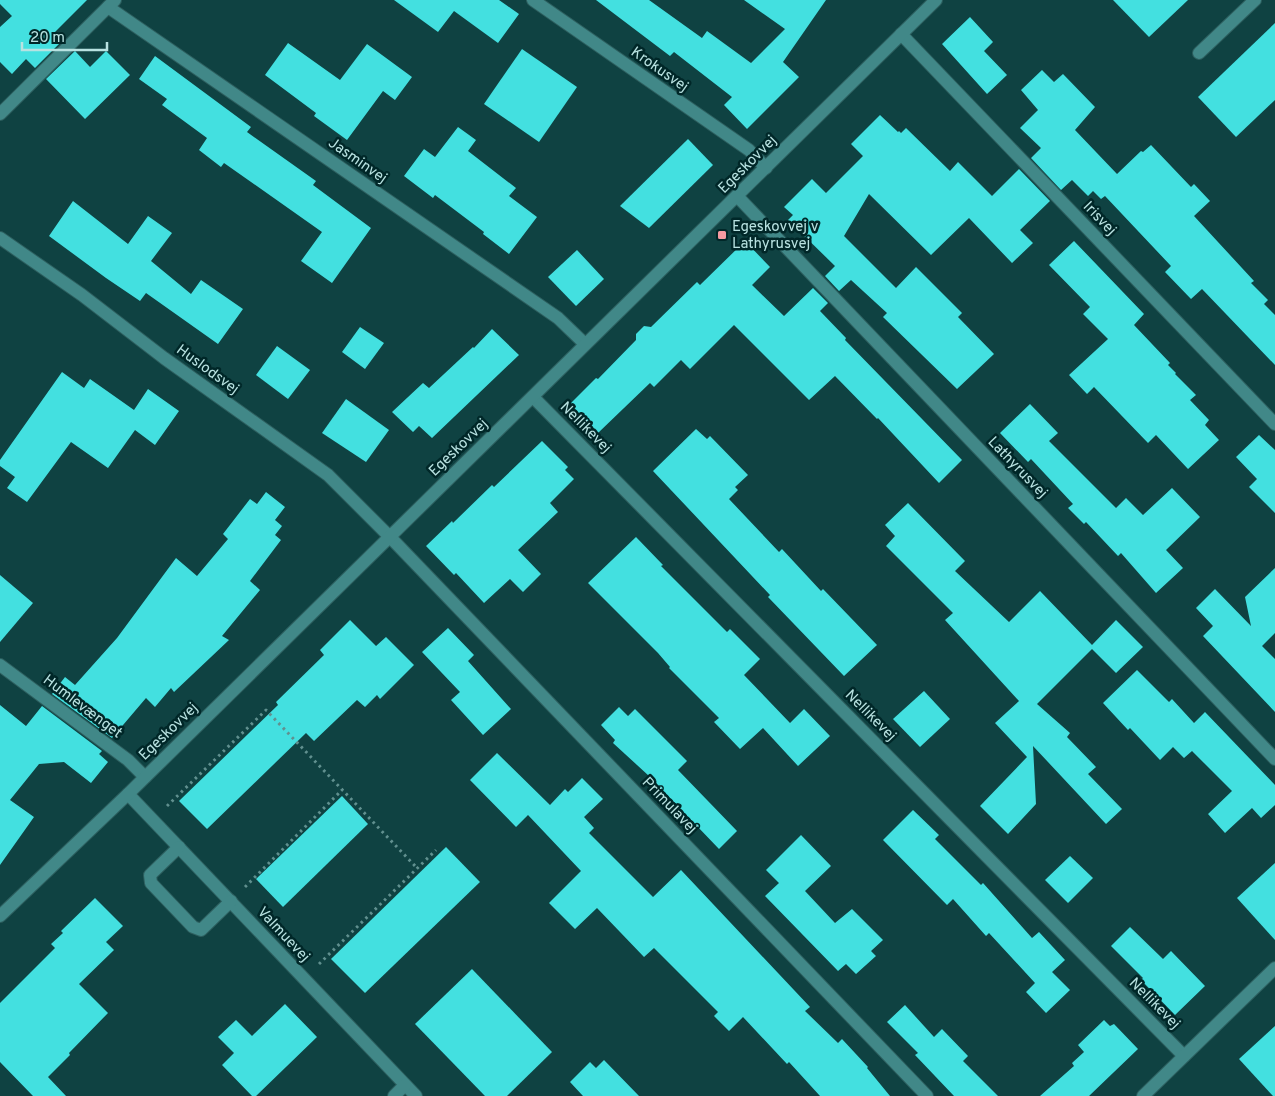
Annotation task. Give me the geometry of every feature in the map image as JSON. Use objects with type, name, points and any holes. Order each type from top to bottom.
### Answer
[{"type":"street","name":"Krokusvej","points":[[533,0],[748,150],[766,168]]},
{"type":"street","points":[[1200,53],[1255,0]]},
{"type":"street","points":[[0,114],[111,3]]},
{"type":"street","name":"Jasminvej","points":[[111,3],[558,318],[585,344]]},
{"type":"street","name":"Egeskovvej","points":[[0,916],[128,794],[534,397],[585,344],[902,34],[927,3]]},
{"type":"street","name":"Irisvej","points":[[902,34],[1275,424]]},
{"type":"street","name":"Lathyrusvej","points":[[738,196],[1275,759]]},
{"type":"street","name":"Huslodsvej","points":[[0,238],[82,295],[164,358],[328,475],[390,536]]},
{"type":"street","name":"Nellikevej","points":[[534,397],[1184,1056]]},
{"type":"street","name":"Primulavej","points":[[390,536],[927,1096]]},
{"type":"street","name":"Humlevænget","points":[[0,664],[128,760],[145,777]]},
{"type":"street","name":"Valmuevej","points":[[128,794],[416,1096]]},
{"type":"street","points":[[179,847],[150,875],[151,883],[193,927],[201,930],[231,901]]},
{"type":"street","points":[[1143,1096],[1275,968]]},
{"type":"street","points":[[394,1096],[405,1085]]},
{"type":"path","points":[[153,819],[266,710],[417,868]]},
{"type":"path","points":[[231,901],[342,790]]},
{"type":"path","points":[[304,979],[436,850]]},
{"type":"building","points":[[0,0],[87,0],[55,32],[63,40],[35,68],[26,59],[12,74],[0,62],[0,27],[12,16],[0,4]]},
{"type":"building","points":[[394,0],[499,0],[519,14],[498,43],[454,11],[438,32]]},
{"type":"building","points":[[596,0],[649,0],[702,38],[707,31],[751,63],[785,29],[744,0],[826,0],[783,62],[799,77],[747,129],[724,105],[732,97],[674,52],[670,56]]},
{"type":"building","points":[[1113,0],[1188,0],[1149,37]]},
{"type":"building","points":[[970,17],[993,42],[984,51],[1007,75],[987,94],[942,44]]},
{"type":"building","points":[[1275,23],[1275,100],[1236,137],[1198,97]]},
{"type":"building","points":[[288,43],[340,80],[367,44],[412,77],[395,100],[383,91],[347,140],[314,116],[316,113],[265,75]]},
{"type":"building","points":[[522,49],[577,87],[539,142],[484,104]]},
{"type":"building","points":[[75,51],[90,67],[106,51],[130,75],[85,119],[46,79]]},
{"type":"building","points":[[155,56],[251,127],[247,132],[316,181],[313,185],[371,228],[332,283],[301,261],[322,232],[224,163],[221,167],[199,150],[207,138],[162,105],[167,99],[139,79]]},
{"type":"building","points":[[1042,70],[1054,82],[1063,74],[1095,107],[1075,130],[1117,174],[1141,151],[1143,152],[1151,145],[1191,187],[1194,184],[1210,201],[1194,216],[1254,281],[1251,283],[1268,300],[1264,304],[1275,315],[1275,365],[1202,289],[1191,299],[1165,272],[1171,266],[1105,196],[1101,199],[1093,191],[1088,196],[1072,180],[1061,190],[1031,158],[1041,148],[1020,128],[1038,110],[1021,90]]},
{"type":"building","points":[[880,115],[898,132],[901,133],[906,128],[950,171],[958,162],[992,196],[1019,169],[1050,201],[1020,230],[1033,243],[1012,263],[969,218],[931,255],[869,194],[844,236],[896,288],[916,267],[962,313],[958,317],[994,354],[957,389],[883,317],[887,313],[851,280],[839,291],[825,276],[835,266],[788,220],[793,215],[784,207],[812,179],[826,193],[863,156],[851,144]]},
{"type":"building","points":[[458,127],[476,140],[468,151],[516,188],[509,196],[537,217],[509,254],[483,234],[484,232],[435,195],[433,198],[404,176],[424,149],[435,157]]},
{"type":"building","points":[[688,139],[713,165],[649,228],[620,206]]},
{"type":"building","points":[[73,201],[128,244],[148,216],[172,233],[151,261],[191,294],[201,280],[243,309],[218,344],[146,293],[140,301],[49,236]]},
{"type":"building","points":[[745,241],[770,267],[752,285],[784,316],[813,288],[828,303],[820,311],[846,338],[845,340],[962,460],[939,483],[878,418],[835,376],[809,400],[734,325],[690,369],[681,360],[654,387],[650,383],[598,433],[570,404],[596,378],[598,379],[636,340],[636,334],[644,326],[651,327],[697,282],[700,285]]},
{"type":"building","points":[[1074,241],[1144,314],[1134,325],[1170,363],[1168,365],[1175,374],[1196,395],[1190,400],[1209,420],[1205,425],[1219,440],[1188,469],[1156,435],[1148,443],[1094,387],[1087,394],[1069,375],[1108,339],[1083,314],[1090,307],[1049,265]]},
{"type":"building","points":[[577,250],[604,279],[576,306],[548,277]]},
{"type":"building","points":[[360,327],[384,343],[365,369],[342,352]]},
{"type":"building","points":[[492,329],[519,355],[432,438],[419,426],[413,432],[392,412],[423,383],[429,388],[474,348]]},
{"type":"building","points":[[277,346],[310,370],[288,399],[256,375]]},
{"type":"building","points":[[62,372],[84,388],[90,379],[134,410],[148,389],[179,411],[155,445],[135,430],[108,468],[71,442],[27,502],[7,488],[15,477],[0,466],[0,460]]},
{"type":"building","points":[[346,399],[389,430],[366,462],[322,433]]},
{"type":"building","points":[[1030,404],[1058,433],[1049,441],[1116,508],[1126,498],[1143,515],[1172,488],[1200,517],[1166,550],[1183,568],[1156,593],[1121,553],[1118,556],[1086,522],[1084,524],[1068,508],[1073,504],[1031,459],[1028,462],[1000,433]]},
{"type":"building","points":[[696,429],[707,439],[710,436],[748,475],[735,487],[738,490],[729,499],[779,552],[782,549],[821,591],[823,589],[877,645],[844,676],[768,597],[770,595],[653,471]]},
{"type":"building","points":[[1259,435],[1275,450],[1275,513],[1249,487],[1257,479],[1236,457]]},
{"type":"building","points":[[542,441],[568,467],[565,470],[574,479],[550,503],[558,512],[518,550],[541,574],[523,592],[510,579],[484,603],[456,573],[454,575],[426,546],[492,485],[494,487]]},
{"type":"building","points":[[266,492],[285,507],[275,520],[282,526],[275,535],[281,540],[250,581],[260,590],[222,636],[229,640],[174,692],[171,688],[155,707],[146,698],[112,738],[52,694],[65,677],[75,685],[117,638],[176,558],[197,576],[228,539],[223,534],[250,499],[257,504]]},
{"type":"building","points":[[908,503],[965,561],[955,571],[1009,622],[1040,591],[1092,645],[1116,620],[1143,647],[1116,673],[1092,649],[1037,704],[1070,733],[1067,737],[1096,767],[1088,774],[1122,809],[1106,824],[1033,746],[1036,804],[1008,834],[980,806],[1027,757],[995,723],[1019,701],[945,620],[953,613],[886,546],[895,536],[885,525]]},
{"type":"building","points":[[636,537],[663,565],[661,566],[727,632],[730,629],[760,659],[744,675],[790,723],[804,709],[830,736],[798,766],[763,728],[740,749],[714,722],[719,718],[588,583]]},
{"type":"building","points":[[1275,568],[1275,633],[1262,646],[1275,659],[1275,712],[1203,636],[1213,626],[1196,608],[1215,589],[1251,626],[1245,597]]},
{"type":"building","points":[[0,575],[33,603],[0,642]]},
{"type":"building","points":[[350,620],[376,646],[386,637],[414,665],[380,699],[377,695],[365,707],[357,700],[314,741],[306,733],[207,829],[179,801],[278,705],[276,702],[324,655],[320,650]]},
{"type":"building","points":[[448,628],[474,655],[468,661],[511,709],[483,735],[451,700],[460,692],[422,652]]},
{"type":"building","points":[[1137,670],[1169,702],[1172,699],[1194,723],[1205,712],[1275,785],[1275,805],[1261,818],[1252,808],[1225,833],[1208,814],[1232,791],[1192,751],[1184,758],[1173,747],[1160,760],[1103,703]]},
{"type":"building","points":[[924,691],[950,719],[920,747],[893,719]]},
{"type":"building","points":[[0,705],[26,726],[42,706],[102,751],[99,754],[108,762],[91,783],[64,762],[39,764],[10,800],[34,817],[0,865]]},
{"type":"building","points":[[619,707],[628,716],[635,709],[687,761],[678,770],[737,831],[719,849],[649,776],[613,743],[615,740],[601,725]]},
{"type":"building","points":[[497,753],[550,805],[565,789],[568,792],[582,778],[603,799],[584,817],[594,828],[589,833],[653,897],[681,870],[810,1007],[805,1011],[838,1043],[842,1039],[868,1067],[890,1096],[820,1096],[789,1062],[787,1064],[743,1017],[729,1031],[714,1016],[718,1012],[654,948],[644,957],[597,908],[575,929],[549,903],[581,871],[528,815],[516,827],[470,780]]},
{"type":"building","points":[[342,796],[368,824],[283,907],[256,879]]},
{"type":"building","points":[[913,810],[939,835],[935,839],[981,885],[983,883],[1032,938],[1039,932],[1065,960],[1052,972],[1070,990],[1046,1013],[1026,992],[1035,983],[989,933],[986,936],[953,899],[947,905],[883,840]]},
{"type":"building","points":[[801,835],[831,866],[805,891],[835,923],[852,909],[883,940],[871,951],[876,956],[856,974],[846,964],[838,971],[765,896],[779,883],[766,870]]},
{"type":"building","points":[[446,847],[480,882],[365,993],[331,959]]},
{"type":"building","points":[[1070,856],[1093,878],[1068,903],[1045,880]]},
{"type":"building","points":[[1275,863],[1275,940],[1237,898]]},
{"type":"building","points":[[95,898],[123,926],[106,942],[114,950],[79,984],[108,1013],[48,1077],[66,1096],[33,1096],[0,1062],[0,1003],[55,948],[51,944],[63,933],[61,931]]},
{"type":"building","points":[[1130,927],[1163,959],[1171,951],[1205,986],[1175,1015],[1141,980],[1143,978],[1111,946]]},
{"type":"building","points":[[472,969],[552,1052],[507,1096],[485,1096],[415,1024]]},
{"type":"building","points":[[285,1004],[317,1037],[256,1096],[252,1096],[222,1065],[234,1053],[218,1037],[236,1020],[252,1036]]},
{"type":"building","points":[[905,1005],[934,1037],[942,1029],[968,1056],[963,1061],[998,1096],[954,1096],[915,1055],[918,1053],[887,1022]]},
{"type":"building","points":[[1104,1020],[1110,1026],[1114,1024],[1138,1049],[1089,1096],[1040,1096],[1074,1066],[1072,1063],[1084,1052],[1078,1045]]},
{"type":"building","points":[[1275,1026],[1275,1096],[1273,1096],[1239,1059]]},
{"type":"building","points":[[604,1060],[639,1096],[583,1096],[570,1082],[590,1062],[596,1068]]},
{"type":"place","name":"Egeskovvej v Lathyrusvej","points":[[722,235]]}]
